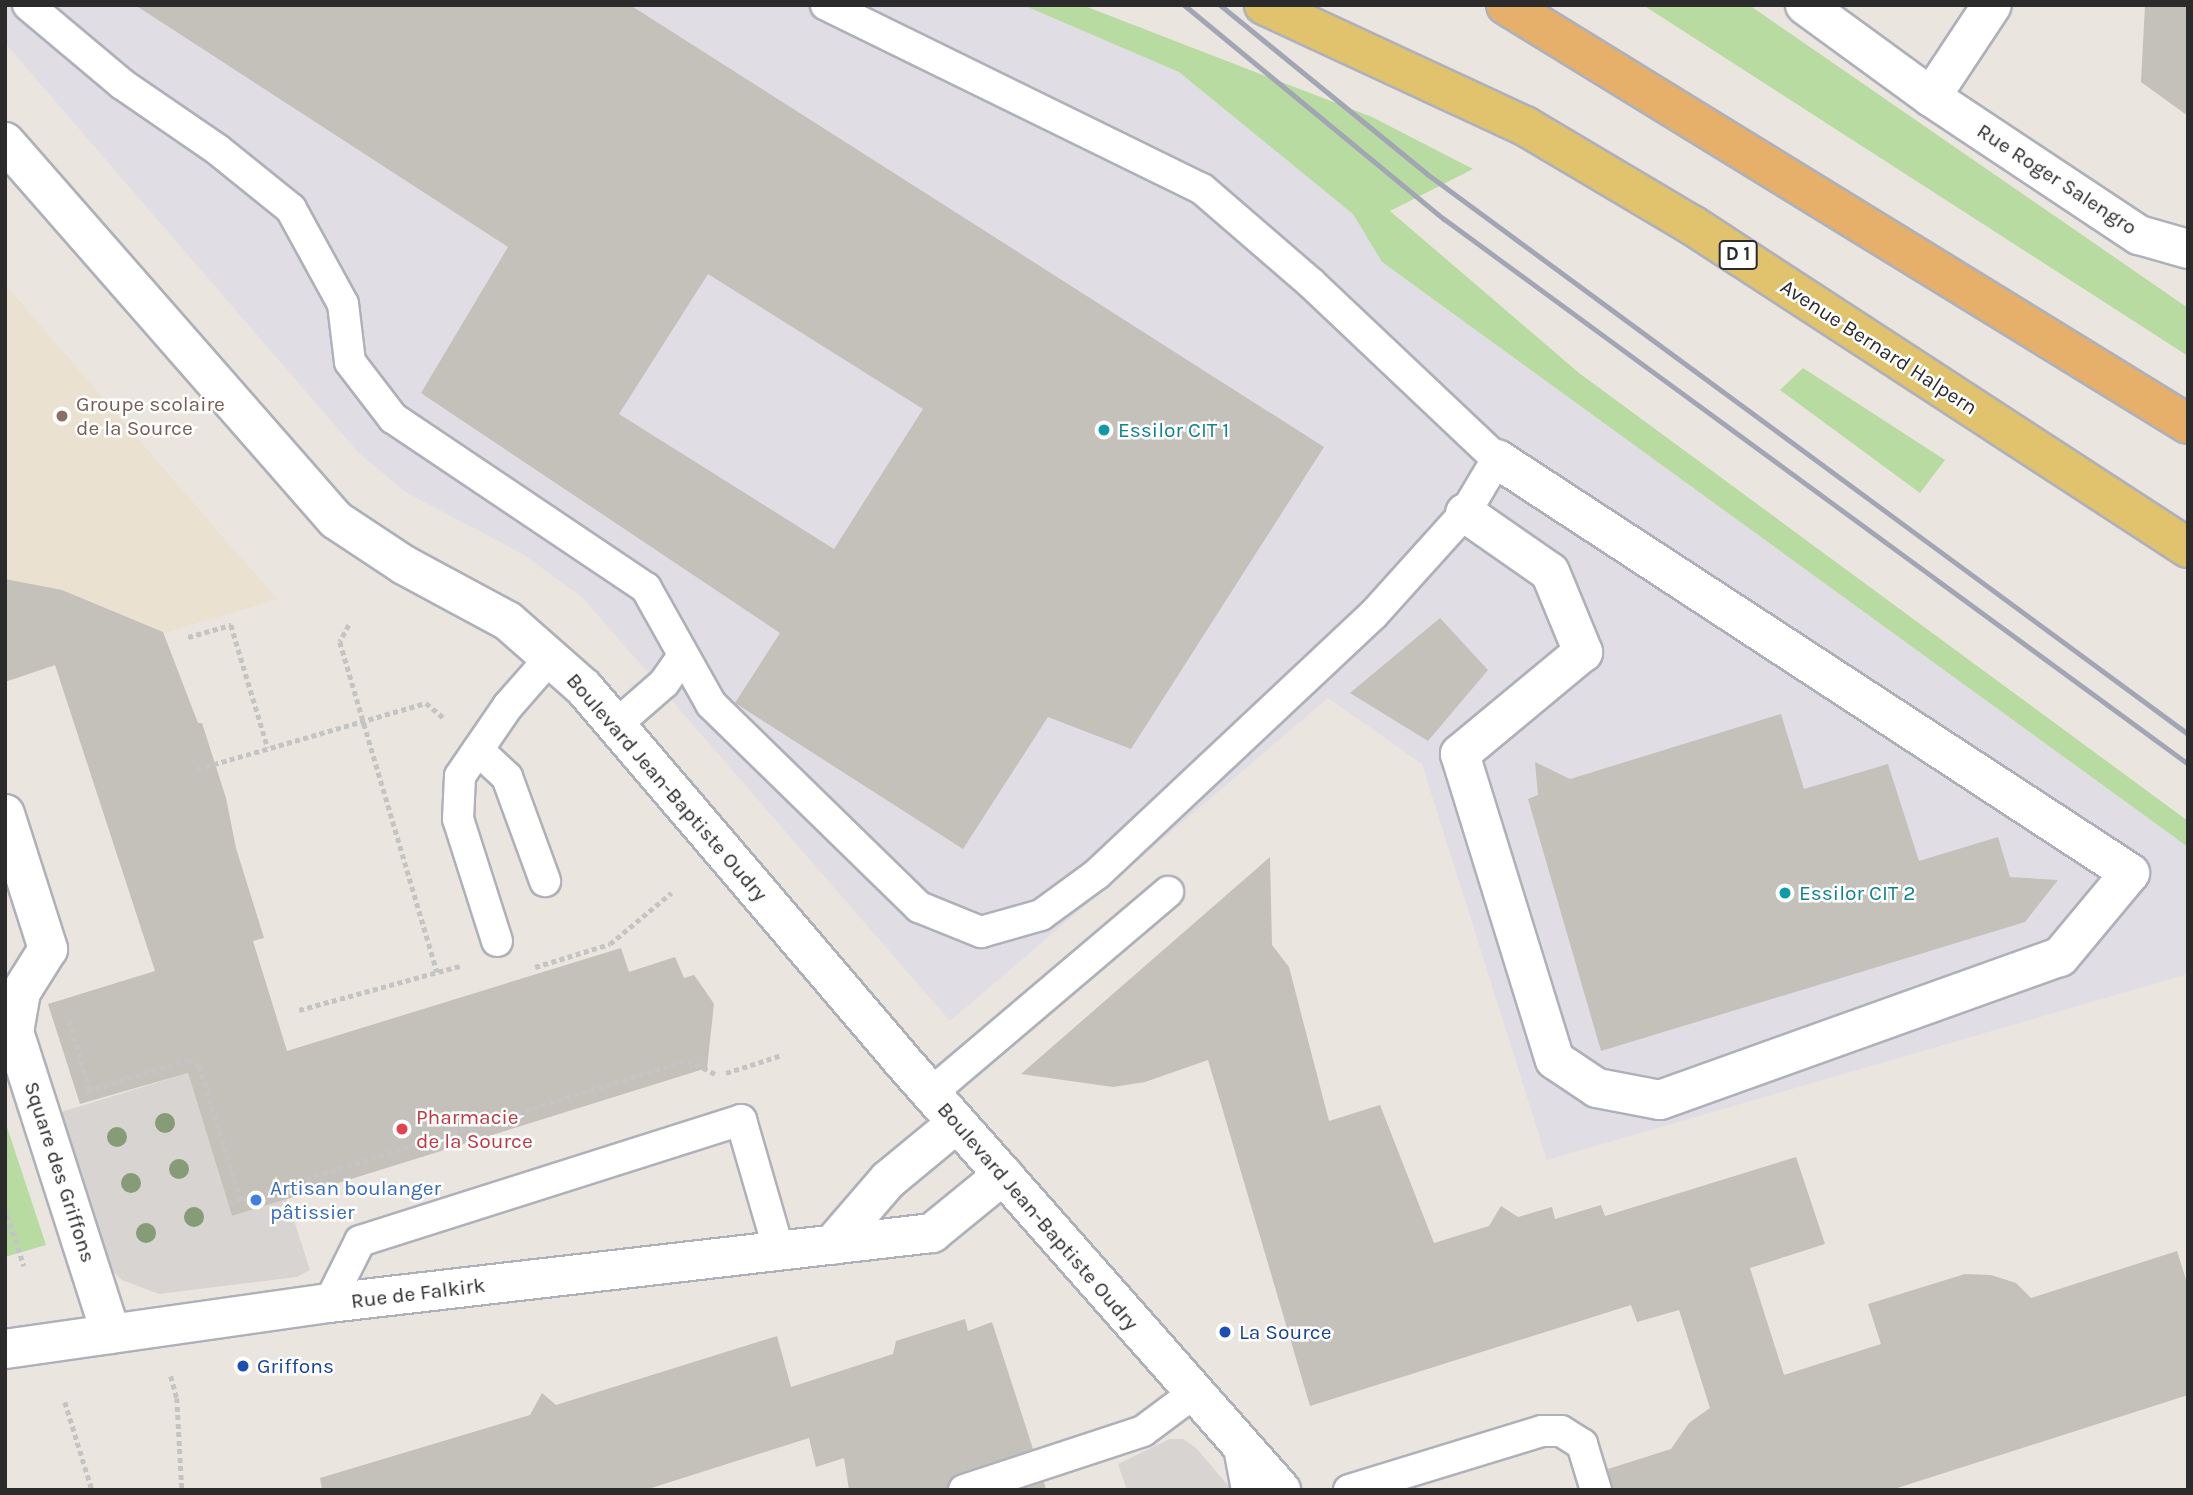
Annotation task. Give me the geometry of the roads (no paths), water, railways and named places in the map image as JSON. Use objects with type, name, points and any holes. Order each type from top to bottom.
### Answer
[{"type":"highway","points":[[1506,5],[2188,424]]},
{"type":"main road","name":"Avenue Bernard Halpern","points":[[1265,5],[1525,126],[1692,225],[2188,548]]},
{"type":"street","name":"Rue Roger Salengro","points":[[1805,5],[1931,97],[2139,235],[2188,249]]},
{"type":"street","points":[[1931,97],[1992,5]]},
{"type":"street","name":"Boulevard Jean-Baptiste Oudry","points":[[5,142],[336,520],[404,565],[508,621],[551,657],[617,724],[957,1123],[1281,1490]]},
{"type":"street","points":[[1465,513],[1550,572],[1583,652],[1460,754],[1555,1060],[1597,1088],[1660,1100],[2060,957],[2130,873],[1497,459]]},
{"type":"street","name":"Square des Griffons","points":[[5,814],[48,949],[21,992],[14,1032],[111,1334]]},
{"type":"street","points":[[832,1245],[888,1180],[957,1123]]},
{"type":"street","name":"Rue de Falkirk","points":[[5,1349],[329,1303],[932,1233],[1003,1175]]},
{"type":"lane","points":[[28,5],[121,84],[218,150],[291,209],[343,304],[350,362],[393,418],[646,588],[711,704],[919,907],[981,932],[1041,915],[1097,874],[1373,615],[1465,513],[1497,459],[1311,283],[1202,189],[826,5]]},
{"type":"lane","points":[[617,724],[664,683],[683,656]]},
{"type":"lane","points":[[497,941],[458,819],[460,776],[508,706],[551,657]]},
{"type":"lane","points":[[478,750],[507,777],[545,881]]},
{"type":"lane","points":[[931,1093],[1168,892]]},
{"type":"lane","points":[[329,1303],[360,1241],[741,1120],[779,1251]]},
{"type":"lane","points":[[964,1490],[1143,1431],[1194,1393]]},
{"type":"lane","points":[[1349,1490],[1542,1431],[1562,1432],[1582,1444],[1596,1490]]},
{"type":"lane","points":[[1238,1442],[1247,1490]]},
{"type":"railway","points":[[1184,5],[1444,219],[2188,764]]},
{"type":"railway","points":[[1220,5],[1427,174],[2188,734]]},
{"type":"place","name":"Groupe scolaire de la Source","points":[[62,416]]},
{"type":"place","name":"Essilor CIT 1","points":[[1104,430]]},
{"type":"place","name":"Essilor CIT 2","points":[[1785,893]]},
{"type":"place","name":"Pharmacie de la Source","points":[[402,1129]]},
{"type":"place","name":"Artisan boulanger pâtissier","points":[[256,1200]]},
{"type":"place","name":"La Source","points":[[1225,1332]]},
{"type":"place","name":"Griffons","points":[[243,1366]]}]
